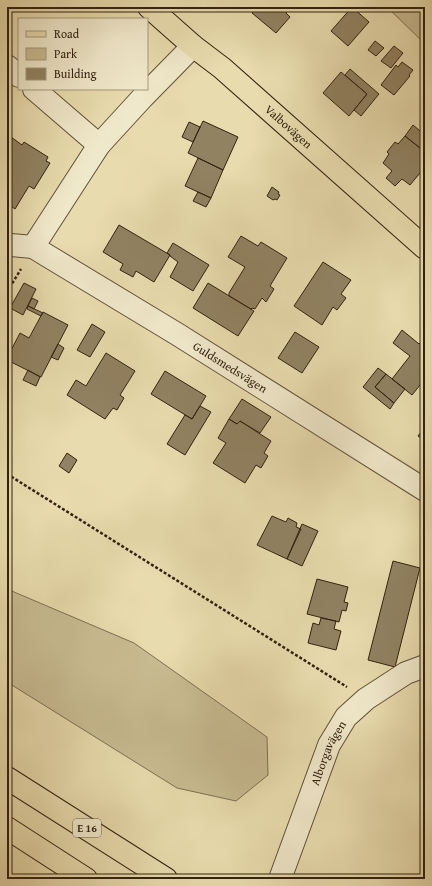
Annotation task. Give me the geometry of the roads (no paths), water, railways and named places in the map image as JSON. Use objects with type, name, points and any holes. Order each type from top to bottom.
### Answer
[{"type":"main road","name":"Valbovägen","points":[[150,7],[193,46],[222,68],[425,248]]},
{"type":"main road","name":"E 16","points":[[7,778],[166,879]]},
{"type":"main road","points":[[7,828],[86,879]]},
{"type":"street","points":[[33,247],[99,145],[193,46]]},
{"type":"street","points":[[7,66],[18,75]]},
{"type":"street","points":[[35,90],[99,145]]},
{"type":"street","name":"Guldsmedsvägen","points":[[7,244],[33,247],[177,334],[425,490]]},
{"type":"street","name":"Alborgavägen","points":[[280,879],[329,745],[346,718],[366,699],[406,673],[425,666]]}]
